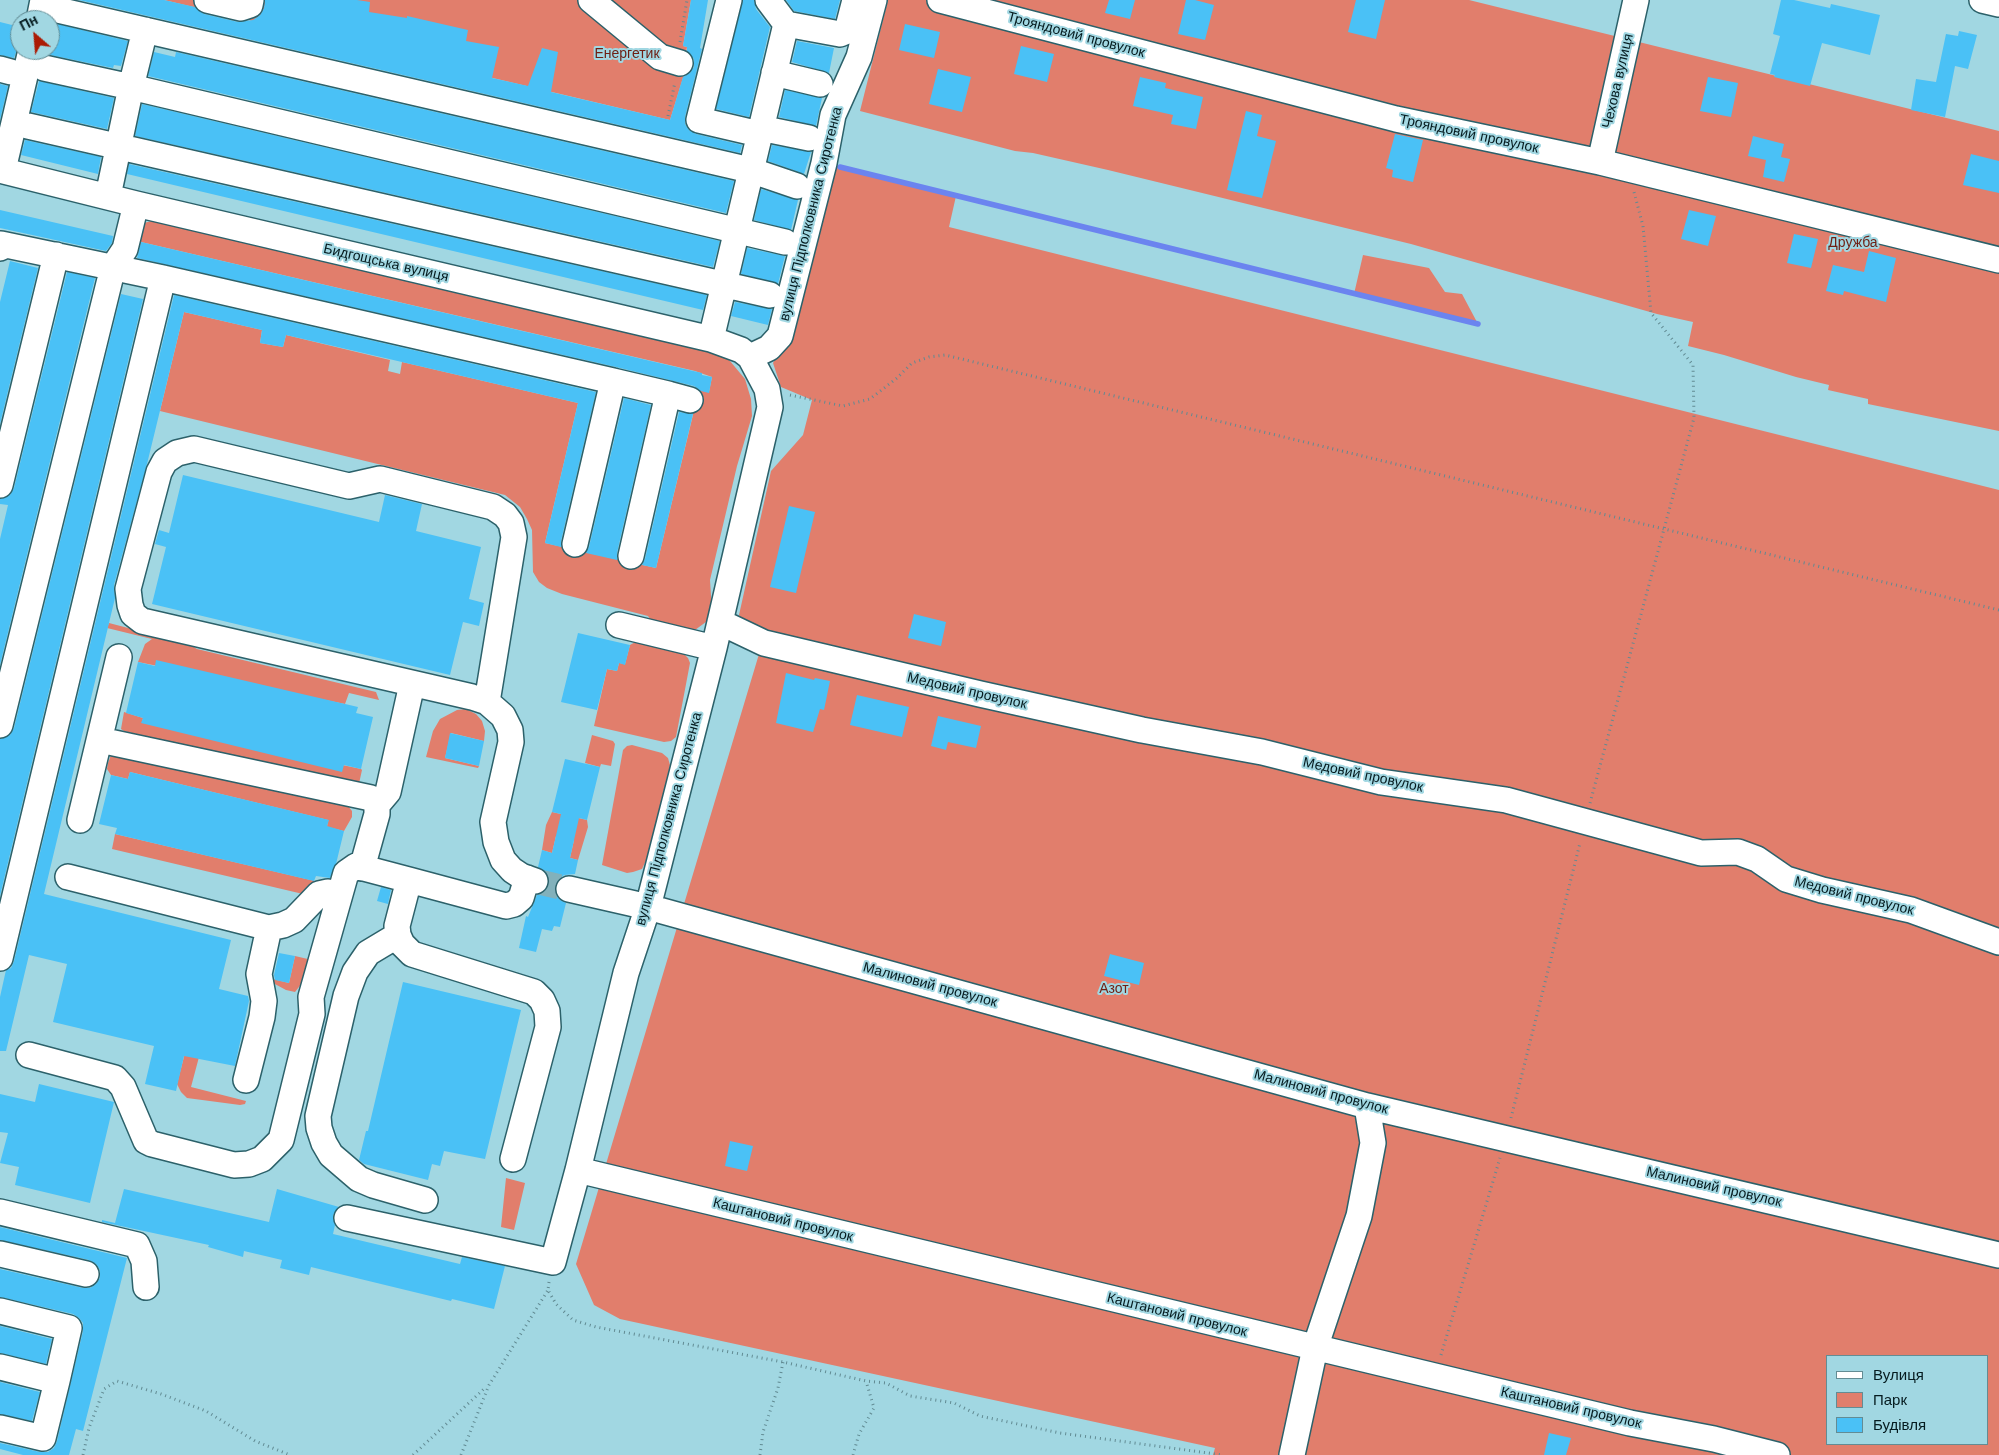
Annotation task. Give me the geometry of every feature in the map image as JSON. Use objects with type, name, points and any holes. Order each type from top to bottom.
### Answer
[{"type":"street","points":[[207,0],[241,8],[250,5],[251,0]]},
{"type":"street","points":[[591,0],[660,57],[680,62]]},
{"type":"street","points":[[729,0],[699,120],[809,138]]},
{"type":"street","points":[[768,0],[786,24],[840,34],[848,31],[855,0]]},
{"type":"street","name":"вулиця Підполковника Сиротенка","points":[[552,1262],[578,1170],[626,973],[648,907],[714,648],[770,406],[759,374],[769,348],[780,336],[824,163],[833,115],[859,56],[874,0]]},
{"type":"street","name":"Трояндовий провулок","points":[[940,0],[1396,119],[1600,162],[1999,260]]},
{"type":"street","name":"Чехова вулиця","points":[[1600,162],[1636,0]]},
{"type":"street","points":[[1982,0],[1999,4]]},
{"type":"street","points":[[60,13],[145,30],[750,170],[797,186]]},
{"type":"street","points":[[711,339],[786,24]]},
{"type":"street","points":[[108,196],[145,30]]},
{"type":"street","points":[[2,170],[38,60]]},
{"type":"street","points":[[41,60],[131,87],[785,242]]},
{"type":"street","points":[[774,73],[820,84]]},
{"type":"street","points":[[28,126],[770,295]]},
{"type":"street","name":"Бидгощська вулиця","points":[[2,170],[136,204],[711,339],[741,350],[759,374]]},
{"type":"street","points":[[0,725],[113,267],[125,249],[136,204]]},
{"type":"street","points":[[0,248],[1,244],[113,267],[679,397],[631,556]]},
{"type":"street","points":[[0,485],[56,255]]},
{"type":"street","points":[[0,958],[163,278]]},
{"type":"street","points":[[575,544],[613,381]]},
{"type":"street","points":[[29,1055],[115,1078],[123,1087],[146,1141],[152,1144],[234,1165],[248,1164],[262,1159],[281,1140],[312,1014],[311,997],[346,873],[356,866],[506,906],[514,904],[521,898],[531,880],[512,870],[503,860],[496,842],[494,822],[512,742],[510,730],[503,716],[488,702],[142,621],[133,614],[128,590],[159,472],[165,460],[176,453],[194,449],[350,486],[380,479],[493,507],[505,515],[511,523],[514,537],[488,702]]},
{"type":"street","name":"Медовий провулок","points":[[720,622],[764,643],[980,694],[1142,730],[1262,752],[1381,782],[1506,800],[1701,853],[1738,852],[1757,859],[1786,879],[1822,890],[1911,910],[1999,942]]},
{"type":"street","points":[[620,625],[714,648]]},
{"type":"street","points":[[80,820],[118,657]]},
{"type":"street","points":[[377,805],[388,792],[412,684]]},
{"type":"street","points":[[100,740],[371,798],[377,805],[378,814],[362,868]]},
{"type":"street","points":[[68,877],[269,928],[294,920],[319,894],[328,892],[340,894]]},
{"type":"street","points":[[409,880],[397,926],[402,944],[412,954],[534,992],[542,1000],[547,1011],[548,1027],[513,1159]]},
{"type":"street","name":"Малиновий провулок","points":[[569,889],[648,907],[1367,1106],[1506,1137],[1999,1255]]},
{"type":"street","points":[[246,1080],[262,1017],[264,1000],[259,974],[269,928]]},
{"type":"street","points":[[398,935],[368,953],[356,972],[346,996],[318,1116],[319,1128],[324,1143],[332,1155],[359,1179],[424,1200]]},
{"type":"street","points":[[1292,1455],[1315,1348],[1359,1216],[1373,1143],[1367,1106]]},
{"type":"street","name":"Каштановий провулок","points":[[578,1170],[1630,1423],[1714,1439],[1777,1455]]},
{"type":"street","points":[[0,1212],[137,1245],[144,1261],[146,1287]]},
{"type":"street","points":[[347,1218],[552,1262]]},
{"type":"street","points":[[0,1254],[86,1274]]},
{"type":"street","points":[[0,1311],[69,1328],[41,1447],[0,1428]]},
{"type":"street","points":[[0,1367],[57,1380]]},
{"type":"path","points":[[1435,1375],[1506,1137],[1585,821],[1694,418],[1694,365],[1651,313],[1643,226],[1628,170]]},
{"type":"path","points":[[759,374],[843,406],[870,399],[897,378],[912,363],[929,357],[945,355],[1999,610]]},
{"type":"path","points":[[461,1455],[489,1385],[548,1290],[552,1262]]},
{"type":"path","points":[[548,1290],[556,1304],[573,1320],[596,1327],[783,1362],[866,1381],[886,1382],[910,1396],[954,1403],[980,1416],[1060,1433],[1223,1455]]},
{"type":"path","points":[[760,1455],[763,1432],[778,1388],[783,1362]]},
{"type":"path","points":[[83,1455],[89,1428],[104,1389],[117,1381],[161,1394],[206,1411],[255,1440],[290,1455]]},
{"type":"path","points":[[853,1455],[858,1434],[874,1408],[866,1381]]},
{"type":"path","points":[[413,1455],[489,1385]]},
{"type":"green space","name":"Енергетик","points":[[164,0],[691,0],[683,46],[687,47],[683,67],[686,68],[670,120]]},
{"type":"green space","name":"Дружба","points":[[888,0],[1469,0],[1999,131],[1999,431],[1868,404],[1868,399],[1828,390],[1829,385],[1688,346],[1693,322],[1657,314],[1411,244],[1108,170],[1033,153],[1015,151],[860,111]]},
{"type":"green space","name":"Азот","points":[[824,163],[956,196],[949,227],[1999,490],[1999,1455],[1213,1455],[1215,1448],[620,1319],[594,1305],[576,1264],[759,654],[739,615],[771,471],[803,435],[812,400],[781,387],[773,363],[798,320]]},
{"type":"green space","points":[[155,220],[714,350],[730,361],[745,379],[751,399],[752,416],[737,466],[710,580],[712,612],[710,619],[695,630],[683,633],[652,622],[648,616],[562,594],[547,588],[539,582],[533,572],[532,530],[520,507],[505,495],[160,411],[184,312],[262,330],[260,343],[283,347],[286,335],[390,360],[388,371],[400,374],[402,362],[578,403],[545,543],[656,568],[699,390],[709,392],[712,377],[695,371],[141,242],[138,252],[132,250],[137,231],[144,223]]},
{"type":"green space","points":[[1363,255],[1429,268],[1445,292],[1462,294],[1478,324],[1354,294]]},
{"type":"green space","points":[[109,623],[189,644],[197,649],[376,692],[379,700],[349,693],[345,704],[138,662],[145,644],[152,639],[107,628]]},
{"type":"green space","points":[[637,641],[678,648],[688,658],[690,663],[676,737],[671,741],[664,742],[594,726],[607,669],[617,671],[619,663],[625,664],[630,645]]},
{"type":"green space","points":[[466,709],[476,714],[482,721],[485,731],[484,741],[451,733],[445,758],[479,766],[478,768],[426,757],[433,731],[440,719],[457,710]]},
{"type":"green space","points":[[124,712],[143,718],[142,722],[361,769],[358,788],[124,731],[121,729]]},
{"type":"green space","points":[[592,735],[613,741],[615,744],[611,766],[601,764],[600,767],[585,763]]},
{"type":"green space","points":[[632,745],[662,753],[668,758],[670,765],[648,856],[642,869],[627,873],[602,865],[623,750],[627,746]]},
{"type":"green space","points":[[111,755],[223,771],[348,806],[352,811],[352,817],[344,831],[327,827],[328,820],[130,772],[128,779],[111,775],[107,769]]},
{"type":"green space","points":[[552,812],[587,820],[588,827],[578,860],[570,858],[574,840],[556,836],[552,853],[542,850],[546,825]]},
{"type":"green space","points":[[115,834],[315,881],[309,891],[303,894],[112,849]]},
{"type":"green space","points":[[295,956],[312,960],[306,978],[295,992],[286,990],[273,983],[273,979],[289,983]]},
{"type":"green space","points":[[185,1053],[199,1057],[191,1087],[246,1101],[245,1104],[240,1105],[187,1098],[177,1084]]},
{"type":"green space","points":[[506,1178],[525,1183],[514,1230],[501,1227]]},
{"type":"building","points":[[79,0],[164,0],[195,7],[204,14],[238,22],[253,20],[260,15],[264,8],[265,0],[357,0],[370,2],[369,12],[407,18],[407,16],[468,30],[466,41],[499,47],[492,78],[528,86],[542,48],[558,52],[551,92],[670,120],[683,77],[690,73],[694,67],[694,59],[687,51],[687,47],[683,46],[691,0],[708,0],[700,48],[702,49],[685,117],[685,124],[689,130],[696,134],[742,145],[740,153]]},
{"type":"building","points":[[743,0],[754,0],[756,9],[770,27],[749,117],[716,109]]},
{"type":"building","points":[[786,0],[840,0],[835,19],[794,11]]},
{"type":"building","points":[[1109,0],[1135,0],[1130,19],[1105,13]]},
{"type":"building","points":[[1186,0],[1195,0],[1214,5],[1205,40],[1178,34]]},
{"type":"building","points":[[1356,0],[1385,0],[1376,39],[1348,32]]},
{"type":"building","points":[[1781,0],[1794,0],[1830,8],[1831,4],[1880,15],[1870,55],[1822,43],[1810,86],[1774,77],[1775,75],[1770,74],[1780,36],[1773,34]]},
{"type":"building","points":[[0,22],[10,24],[10,57],[0,55]]},
{"type":"building","points":[[905,24],[940,32],[934,58],[899,50]]},
{"type":"building","points":[[60,25],[128,41],[121,66],[114,65],[113,68],[60,57]]},
{"type":"building","points":[[1959,31],[1977,35],[1968,69],[1955,66],[1945,117],[1911,110],[1916,79],[1936,82],[1946,34],[1958,36]]},
{"type":"building","points":[[797,41],[834,48],[829,73],[792,62]]},
{"type":"building","points":[[1021,46],[1054,54],[1047,82],[1014,74]]},
{"type":"building","points":[[154,52],[175,57],[176,52],[734,181],[726,213],[148,76]]},
{"type":"building","points":[[938,69],[971,77],[962,112],[929,104]]},
{"type":"building","points":[[1140,77],[1166,83],[1165,88],[1203,97],[1196,129],[1171,124],[1173,115],[1133,106]]},
{"type":"building","points":[[1708,77],[1738,83],[1731,117],[1700,111]]},
{"type":"building","points":[[39,81],[114,98],[107,129],[31,112]]},
{"type":"building","points":[[0,84],[8,86],[0,120]]},
{"type":"building","points":[[785,90],[822,98],[816,126],[779,117]]},
{"type":"building","points":[[142,104],[720,241],[713,267],[135,136]]},
{"type":"building","points":[[1246,111],[1262,115],[1257,136],[1276,141],[1262,198],[1227,190]]},
{"type":"building","points":[[1395,134],[1423,140],[1413,182],[1392,177],[1393,170],[1386,168]]},
{"type":"building","points":[[1753,136],[1784,144],[1781,157],[1790,159],[1784,182],[1763,177],[1766,160],[1748,156]]},
{"type":"building","points":[[25,140],[101,157],[98,174],[21,155]]},
{"type":"building","points":[[772,145],[811,152],[804,174],[768,161]]},
{"type":"building","points":[[1971,154],[1999,161],[1999,193],[1963,185]]},
{"type":"building","points":[[129,164],[707,295],[703,310],[127,174]]},
{"type":"building","points":[[761,189],[798,200],[791,230],[754,220]]},
{"type":"building","points":[[0,210],[113,236],[112,243],[106,251],[0,228]]},
{"type":"building","points":[[1689,210],[1716,216],[1708,246],[1681,239]]},
{"type":"building","points":[[1794,234],[1818,239],[1811,268],[1787,263]]},
{"type":"building","points":[[141,242],[702,373],[702,375],[712,377],[709,393],[701,391],[694,386],[616,367],[137,258]]},
{"type":"building","points":[[747,248],[785,256],[778,284],[741,274]]},
{"type":"building","points":[[1869,251],[1896,258],[1886,302],[1844,291],[1843,295],[1826,291],[1833,265],[1864,272]]},
{"type":"building","points":[[10,261],[38,268],[0,424],[0,302]]},
{"type":"building","points":[[67,272],[95,278],[0,665],[0,539],[8,505],[0,504],[0,499],[10,495],[14,488]]},
{"type":"building","points":[[121,294],[143,299],[0,896],[0,739],[10,735],[14,728]]},
{"type":"building","points":[[174,295],[596,392],[561,547],[545,543],[578,403],[286,335],[283,347],[260,343],[262,330],[184,312],[147,464],[114,585],[115,598],[44,894],[231,940],[219,989],[248,996],[249,1001],[235,1066],[184,1056],[176,1091],[145,1084],[154,1046],[53,1022],[67,964],[29,955],[6,1051],[0,1051],[0,997],[6,970],[11,968],[14,961]]},
{"type":"building","points":[[735,302],[772,309],[768,325],[731,316]]},
{"type":"building","points":[[624,398],[651,405],[617,560],[586,553]]},
{"type":"building","points":[[679,412],[693,414],[656,568],[642,565],[645,559]]},
{"type":"building","points":[[183,475],[379,522],[385,495],[422,504],[416,531],[481,547],[469,599],[484,603],[479,626],[463,622],[450,675],[152,604],[166,547],[155,544],[159,530],[169,533]]},
{"type":"building","points":[[789,506],[815,512],[796,593],[770,587]]},
{"type":"building","points":[[914,614],[946,622],[941,646],[908,638]]},
{"type":"building","points":[[578,633],[630,645],[625,665],[619,663],[617,671],[607,669],[597,710],[561,702]]},
{"type":"building","points":[[156,660],[358,707],[356,713],[373,717],[361,769],[344,765],[342,772],[141,723],[143,718],[126,713],[138,662],[155,666]]},
{"type":"building","points":[[786,673],[814,680],[815,678],[830,681],[824,710],[820,709],[813,732],[776,723]]},
{"type":"building","points":[[857,695],[909,707],[902,737],[850,725]]},
{"type":"building","points":[[938,716],[981,726],[976,748],[948,742],[946,750],[931,746]]},
{"type":"building","points":[[450,733],[484,741],[479,766],[445,758]]},
{"type":"building","points":[[565,759],[600,767],[587,820],[579,818],[570,858],[578,860],[575,874],[564,875],[555,885],[555,894],[566,903],[560,927],[554,926],[552,931],[542,929],[536,952],[519,948],[526,916],[528,917],[537,895],[544,892],[549,885],[549,878],[546,872],[538,867],[542,850],[552,853],[561,814],[552,812]]},
{"type":"building","points":[[130,772],[329,820],[327,826],[344,831],[336,864],[330,878],[316,876],[314,881],[115,834],[117,828],[99,824],[111,775],[128,779]]},
{"type":"building","points":[[381,887],[391,890],[388,904],[377,901]]},
{"type":"building","points":[[279,953],[295,956],[289,983],[275,980],[274,975]]},
{"type":"building","points":[[1110,954],[1144,963],[1139,985],[1104,976]]},
{"type":"building","points":[[403,982],[521,1010],[485,1159],[444,1151],[440,1166],[432,1164],[428,1180],[364,1164],[359,1160],[366,1131],[368,1131]]},
{"type":"building","points":[[39,1084],[114,1102],[90,1203],[15,1185],[19,1167],[0,1163],[8,1133],[0,1132],[0,1094],[35,1102]]},
{"type":"building","points":[[730,1141],[753,1146],[747,1171],[725,1166]]},
{"type":"building","points":[[124,1189],[269,1222],[277,1189],[339,1207],[333,1215],[335,1225],[333,1234],[460,1264],[462,1257],[505,1266],[494,1309],[452,1299],[451,1301],[311,1267],[309,1275],[280,1268],[282,1260],[244,1251],[243,1257],[208,1247],[209,1245],[102,1222],[102,1220],[115,1223]]},
{"type":"building","points":[[0,1227],[127,1258],[83,1431],[76,1429],[69,1455],[23,1455],[0,1449],[0,1443],[40,1452],[48,1452],[54,1448],[83,1331],[83,1323],[73,1314],[0,1297],[0,1269],[83,1288],[90,1288],[96,1284],[100,1278],[100,1270],[96,1264],[89,1260],[0,1240]]},
{"type":"building","points":[[0,1326],[52,1339],[46,1364],[0,1353]]},
{"type":"building","points":[[0,1382],[40,1392],[32,1421],[0,1414]]},
{"type":"building","points":[[1549,1433],[1571,1438],[1566,1455],[1544,1455]]},
{"type":"waterway","points":[[840,167],[1478,324]]},
{"type":"tunnel","points":[[535,881],[569,889]]}]
